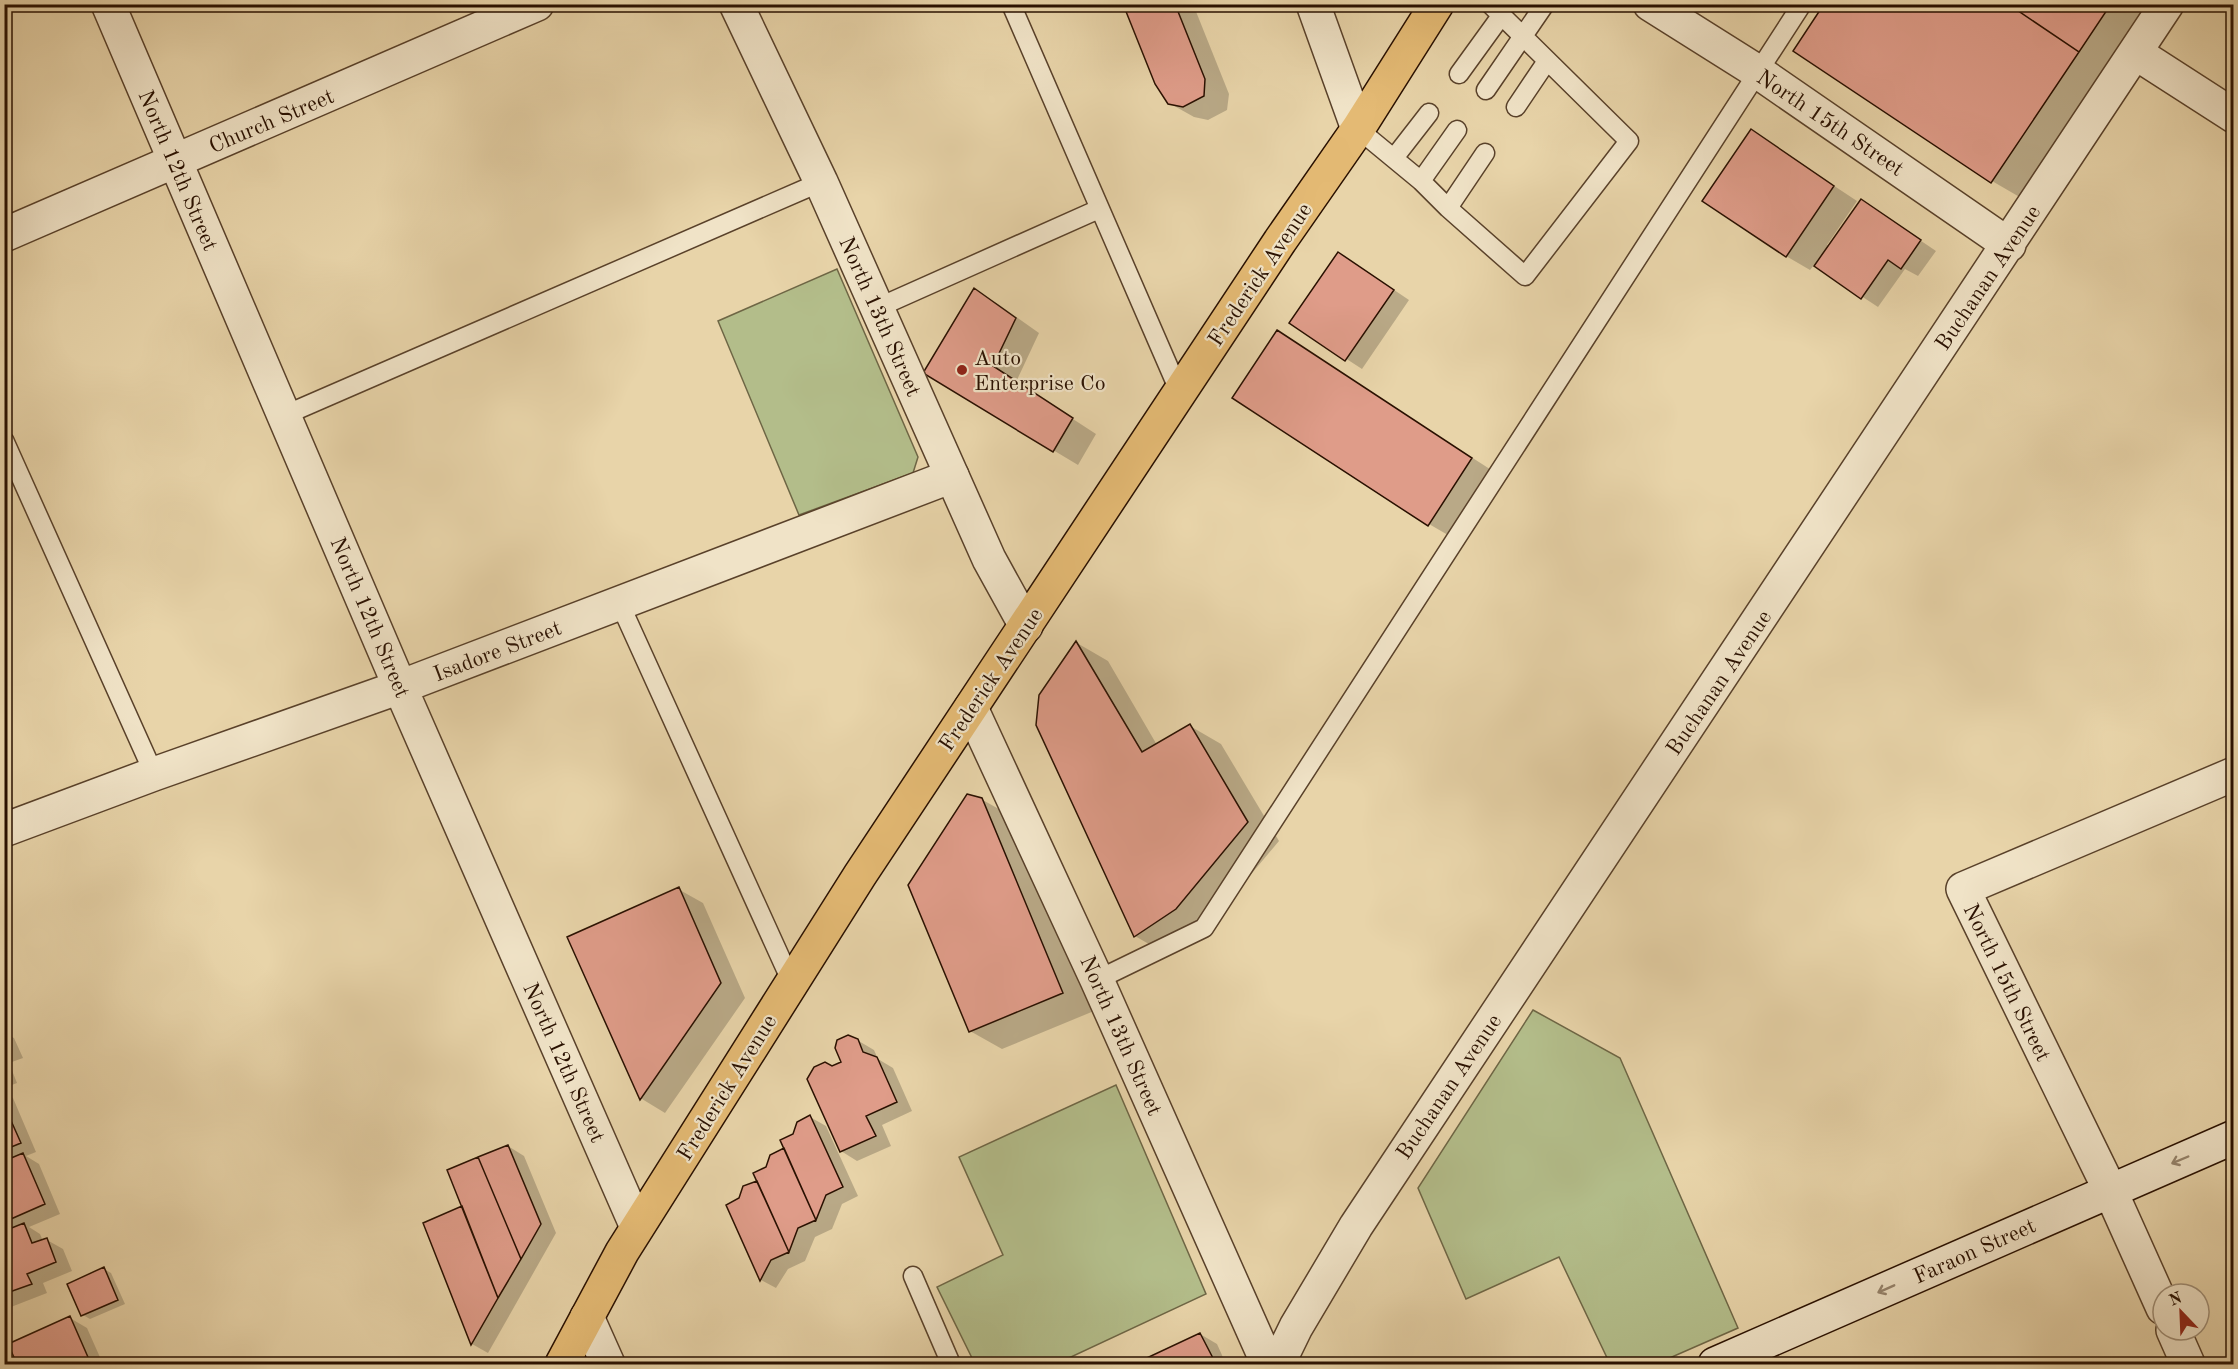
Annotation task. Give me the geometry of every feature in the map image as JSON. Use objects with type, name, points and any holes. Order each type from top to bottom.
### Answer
[{"type":"main road","name":"Frederick Avenue","points":[[562,1365],[637,1227],[860,875],[1280,241],[1358,129],[1437,4]]},
{"type":"street","name":"North 12th Street","points":[[108,4],[400,687],[637,1227]]},
{"type":"street","name":"Church Street","points":[[4,235],[537,4]]},
{"type":"street","name":"North 13th Street","points":[[736,4],[821,182],[989,559],[1026,626]]},
{"type":"street","points":[[1313,4],[1358,129]]},
{"type":"street","name":"North 15th Street","points":[[1650,4],[1758,72],[2009,245]]},
{"type":"street","name":"Buchanan Avenue","points":[[1278,1365],[1296,1327],[1356,1226],[2167,4]]},
{"type":"street","points":[[2136,53],[2234,116]]},
{"type":"street","name":"Isadore Street","points":[[4,830],[400,687],[952,476]]},
{"type":"street","name":"North 13th Street","points":[[971,708],[1097,980],[1268,1365]]},
{"type":"street","name":"North 15th Street","points":[[2151,1282],[2110,1190],[1963,890],[2234,774]]},
{"type":"street","name":"Faraon Street","points":[[1715,1365],[2234,1137]]},
{"type":"street","points":[[587,1317],[608,1365]]},
{"type":"street","points":[[2178,1342],[2188,1365]]},
{"type":"lane","points":[[1011,4],[1180,393]]},
{"type":"lane","points":[[1486,90],[1545,4]]},
{"type":"lane","points":[[1097,980],[1204,928],[1802,4]]},
{"type":"lane","points":[[1358,129],[1421,181],[1524,276],[1629,141],[1496,10],[1459,75]]},
{"type":"lane","points":[[1516,107],[1547,61]]},
{"type":"lane","points":[[1394,158],[1429,113]]},
{"type":"lane","points":[[1421,181],[1457,130]]},
{"type":"lane","points":[[1448,208],[1485,153]]},
{"type":"lane","points":[[285,415],[821,182]]},
{"type":"lane","points":[[877,308],[1099,209]]},
{"type":"lane","points":[[4,440],[154,774]]},
{"type":"lane","points":[[620,604],[792,983]]},
{"type":"lane","points":[[913,1276],[951,1365]]},
{"type":"green space","points":[[837,269],[918,457],[913,473],[799,515],[718,321]]},
{"type":"green space","points":[[1533,1010],[1620,1058],[1738,1328],[1656,1364],[1610,1364],[1559,1257],[1466,1299],[1418,1188]]},
{"type":"green space","points":[[1116,1085],[1206,1294],[1056,1364],[975,1364],[937,1287],[1003,1255],[959,1157]]},
{"type":"building","points":[[1123,4],[1175,4],[1205,79],[1204,96],[1183,107],[1168,104],[1155,84]]},
{"type":"building","points":[[1824,4],[2008,4],[2079,52],[1991,183],[1793,51]]},
{"type":"building","points":[[2008,4],[2111,4],[2079,52]]},
{"type":"building","points":[[1751,129],[1834,186],[1786,257],[1702,201]]},
{"type":"building","points":[[1861,199],[1921,240],[1901,269],[1888,260],[1861,299],[1814,266]]},
{"type":"building","points":[[1338,252],[1394,290],[1345,361],[1289,323]]},
{"type":"building","name":"Auto Enterprise Co","points":[[974,288],[1016,318],[993,366],[1073,418],[1053,452],[923,373]]},
{"type":"building","points":[[1277,330],[1472,458],[1428,526],[1232,398]]},
{"type":"building","points":[[1076,641],[1142,752],[1190,724],[1248,822],[1176,909],[1134,937],[1036,725],[1039,695]]},
{"type":"building","points":[[967,794],[982,798],[1063,993],[969,1032],[908,885]]},
{"type":"building","points":[[679,887],[721,983],[640,1100],[567,937]]},
{"type":"building","points":[[848,1035],[858,1039],[863,1052],[877,1057],[897,1102],[866,1116],[876,1136],[840,1152],[807,1079],[814,1067],[825,1062],[832,1066],[841,1062],[835,1048],[837,1040]]},
{"type":"building","points":[[4,1105],[21,1143],[4,1150]]},
{"type":"building","points":[[810,1115],[843,1187],[826,1195],[816,1220],[780,1140],[793,1134],[797,1122]]},
{"type":"building","points":[[508,1145],[541,1224],[521,1259],[478,1157]]},
{"type":"building","points":[[784,1148],[816,1220],[798,1228],[789,1252],[753,1173],[766,1167],[770,1155]]},
{"type":"building","points":[[23,1153],[45,1204],[4,1222],[4,1161]]},
{"type":"building","points":[[478,1157],[521,1259],[498,1298],[447,1170]]},
{"type":"building","points":[[757,1181],[789,1252],[771,1260],[760,1281],[726,1205],[739,1198],[743,1186]]},
{"type":"building","points":[[462,1206],[498,1298],[471,1345],[423,1223]]},
{"type":"building","points":[[24,1223],[32,1243],[47,1238],[56,1262],[27,1274],[32,1284],[4,1294],[4,1231]]},
{"type":"building","points":[[104,1267],[118,1300],[81,1316],[67,1284]]},
{"type":"building","points":[[70,1316],[91,1364],[17,1364],[8,1344]]},
{"type":"building","points":[[1200,1333],[1216,1364],[1136,1363]]},
{"type":"place","name":"Auto Enterprise Co","points":[[962,370]]}]
